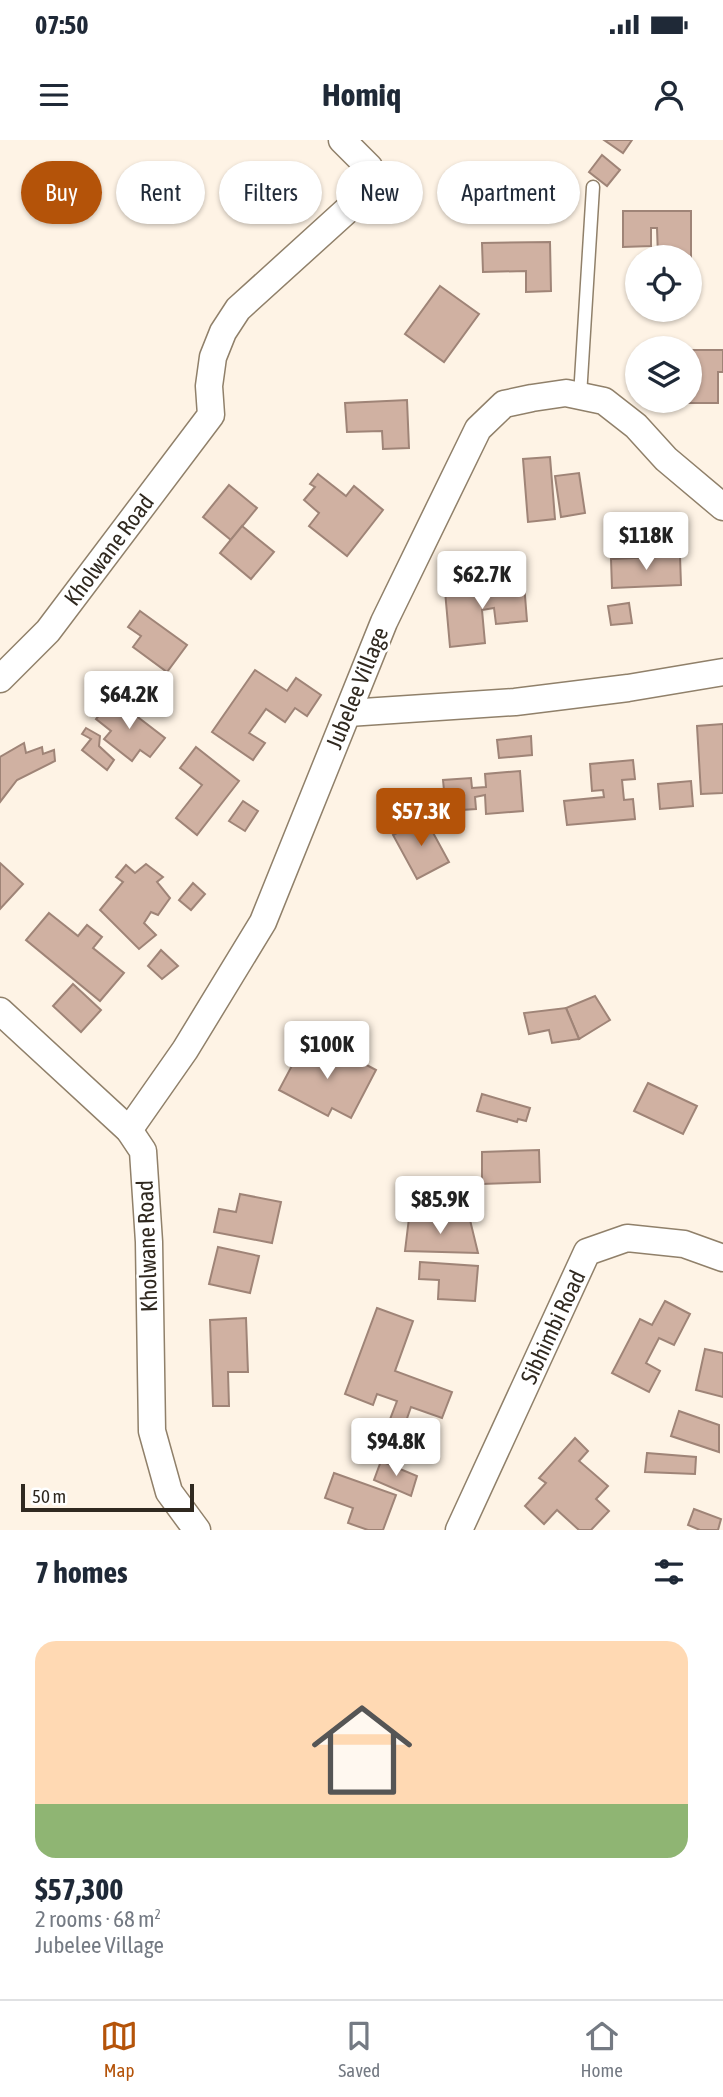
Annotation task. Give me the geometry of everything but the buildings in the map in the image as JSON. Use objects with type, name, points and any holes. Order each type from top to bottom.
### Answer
[{"type":"street","name":"Kholwane Road","points":[[0,679],[48,631],[211,415],[209,386],[214,357],[223,332],[238,309],[356,202],[369,182],[369,167],[342,140]]},
{"type":"street","name":"Jubelee Village","points":[[129,1130],[185,1050],[263,922],[384,622],[478,429],[504,404],[566,393],[604,401],[636,426],[666,459],[723,507]]},
{"type":"street","points":[[348,713],[515,702],[628,688],[723,672]]},
{"type":"street","name":"Kholwane Road","points":[[0,1011],[129,1130],[143,1151],[149,1242],[152,1431],[169,1492],[197,1530]]},
{"type":"street","name":"Sibhimbi Road","points":[[459,1530],[587,1252],[627,1238],[684,1244],[723,1258]]},
{"type":"lane","points":[[580,396],[593,187]]}]
